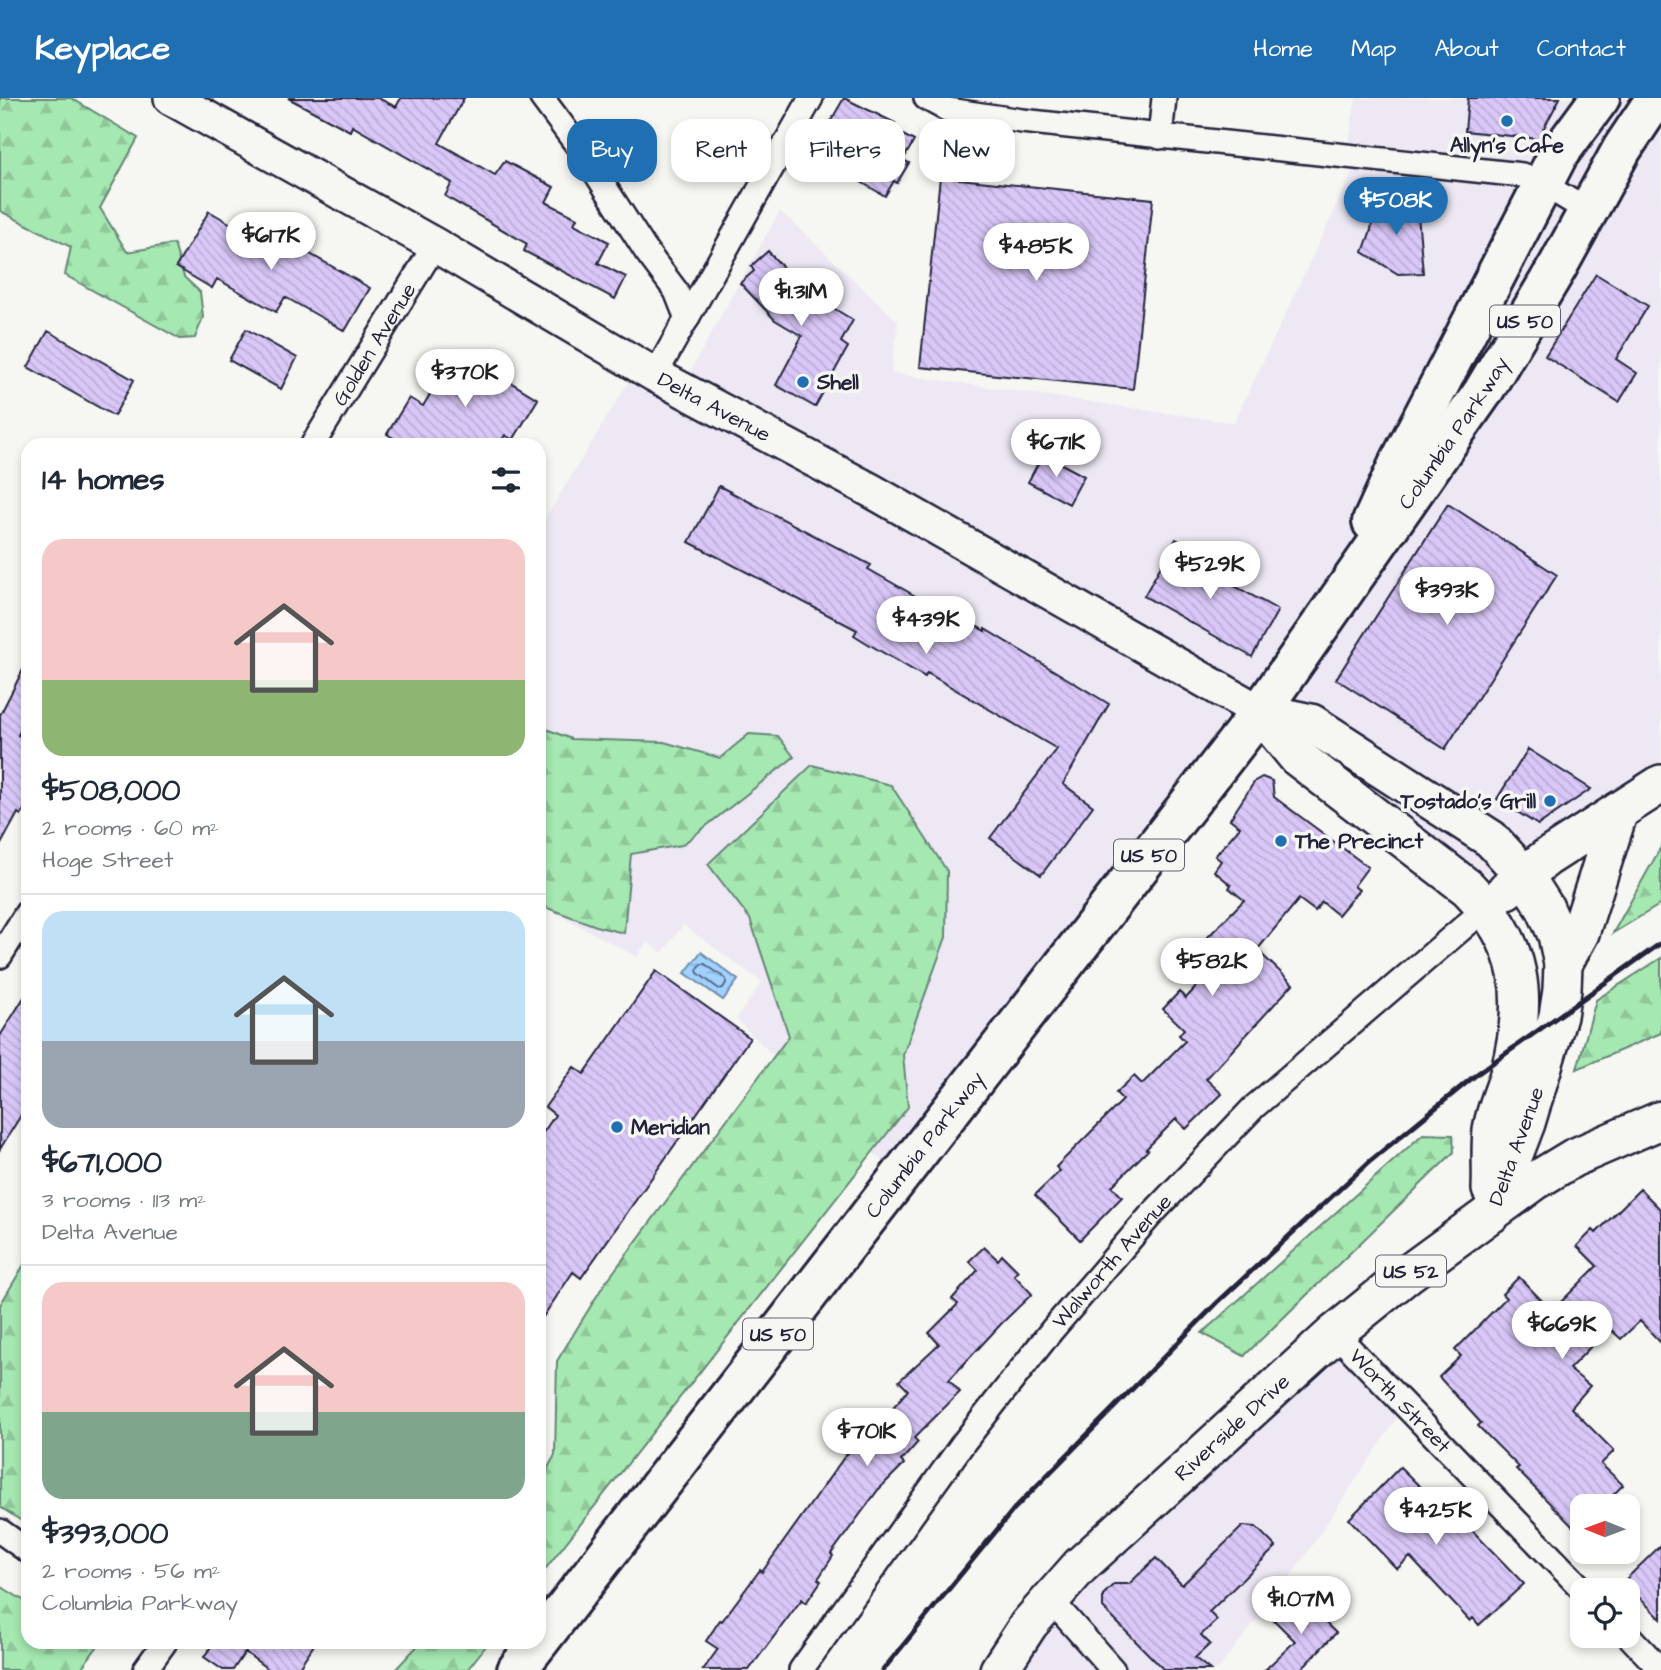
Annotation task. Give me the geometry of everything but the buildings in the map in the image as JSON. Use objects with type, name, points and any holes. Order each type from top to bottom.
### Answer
[{"type":"highway","name":"Columbia Parkway","points":[[1329,616],[1397,467],[1558,155],[1600,98]]},
{"type":"highway","name":"Columbia Parkway","points":[[546,1633],[1260,712],[1483,392],[1586,210],[1656,98]]},
{"type":"highway","points":[[1457,429],[1486,318],[1549,205],[1543,184]]},
{"type":"highway","name":"Columbia Parkway","points":[[517,1670],[533,1649]]},
{"type":"main road","name":"Delta Avenue","points":[[171,98],[435,245],[656,375],[872,491],[1260,712],[1311,723],[1491,839],[1524,875],[1545,908],[1557,935],[1563,964],[1562,990],[1552,1040],[1526,1124],[1491,1214]]},
{"type":"main road","name":"Delta Avenue","points":[[1260,712],[1297,757],[1468,888],[1487,907],[1510,944],[1517,970],[1520,1005],[1510,1071],[1492,1129],[1491,1214]]},
{"type":"main road","points":[[1487,907],[1524,875],[1661,784]]},
{"type":"main road","points":[[1563,964],[1580,933],[1619,811]]},
{"type":"main road","name":"US 52","points":[[1491,1214],[1535,1181],[1573,1158],[1661,1120]]},
{"type":"main road","name":"Riverside Drive","points":[[999,1670],[1029,1624],[1080,1566],[1335,1333],[1409,1273],[1491,1214]]},
{"type":"street","points":[[542,98],[583,153],[646,251],[676,291],[687,319]]},
{"type":"street","points":[[656,375],[811,98]]},
{"type":"street","points":[[926,98],[948,110],[1160,137],[1522,175],[1543,184],[1586,210]]},
{"type":"street","points":[[1160,137],[1164,98]]},
{"type":"street","name":"Golden Avenue","points":[[317,438],[435,245]]},
{"type":"street","name":"Walworth Avenue","points":[[801,1670],[964,1441],[1052,1330],[1150,1216],[1254,1107],[1487,907]]},
{"type":"street","points":[[0,956],[21,922]]},
{"type":"street","name":"Worth Street","points":[[1335,1333],[1571,1578]]},
{"type":"street","points":[[0,1531],[21,1545]]},
{"type":"street","points":[[1050,1599],[1113,1670]]},
{"type":"street","points":[[1640,1648],[1661,1670]]},
{"type":"street","points":[[145,1670],[158,1649]]},
{"type":"shaded area","points":[[1356,98],[1661,98],[1661,791],[1508,890],[1259,712],[900,1178],[736,1019],[762,982],[683,925],[662,953],[647,942],[637,957],[546,908],[546,518],[639,365],[680,389],[780,211],[898,321],[891,373],[1234,423],[1359,158],[1347,156]]},
{"type":"shaded area","points":[[1335,1333],[1405,1406],[1296,1569],[1217,1670],[999,1670]]},
{"type":"green space","points":[[0,98],[71,98],[138,138],[100,208],[127,252],[174,244],[184,277],[200,292],[203,317],[195,338],[180,339],[65,275],[71,247],[0,211]]},
{"type":"green space","points":[[546,729],[571,739],[664,742],[720,758],[749,734],[778,736],[794,757],[682,845],[631,854],[624,933],[546,908]]},
{"type":"green space","points":[[812,765],[891,785],[947,871],[946,937],[903,1055],[908,1107],[546,1568],[546,1471],[555,1455],[557,1361],[603,1286],[789,1036],[750,919],[708,864]]},
{"type":"green space","points":[[1661,847],[1661,904],[1613,933]]},
{"type":"green space","points":[[1661,958],[1661,1033],[1577,1069],[1596,1000]]},
{"type":"green space","points":[[1423,1134],[1453,1135],[1454,1152],[1244,1356],[1202,1333]]},
{"type":"green space","points":[[21,1270],[21,1520],[0,1507],[0,1305]]},
{"type":"green space","points":[[0,1586],[21,1599],[21,1649],[96,1649],[80,1670],[0,1670]]},
{"type":"green space","points":[[414,1649],[484,1649],[467,1670],[395,1670]]},
{"type":"water","points":[[701,952],[738,980],[723,1000],[685,973]]},
{"type":"railway","points":[[883,1670],[1014,1509],[1218,1302],[1369,1162],[1477,1074],[1661,943]]},
{"type":"place","name":"Allyn's Cafe","points":[[1507,121]]},
{"type":"place","name":"Shell","points":[[803,382]]},
{"type":"place","name":"Tostado’s Grill","points":[[1550,801]]},
{"type":"place","name":"The Precinct","points":[[1281,841]]},
{"type":"place","name":"Meridian","points":[[617,1127]]}]
